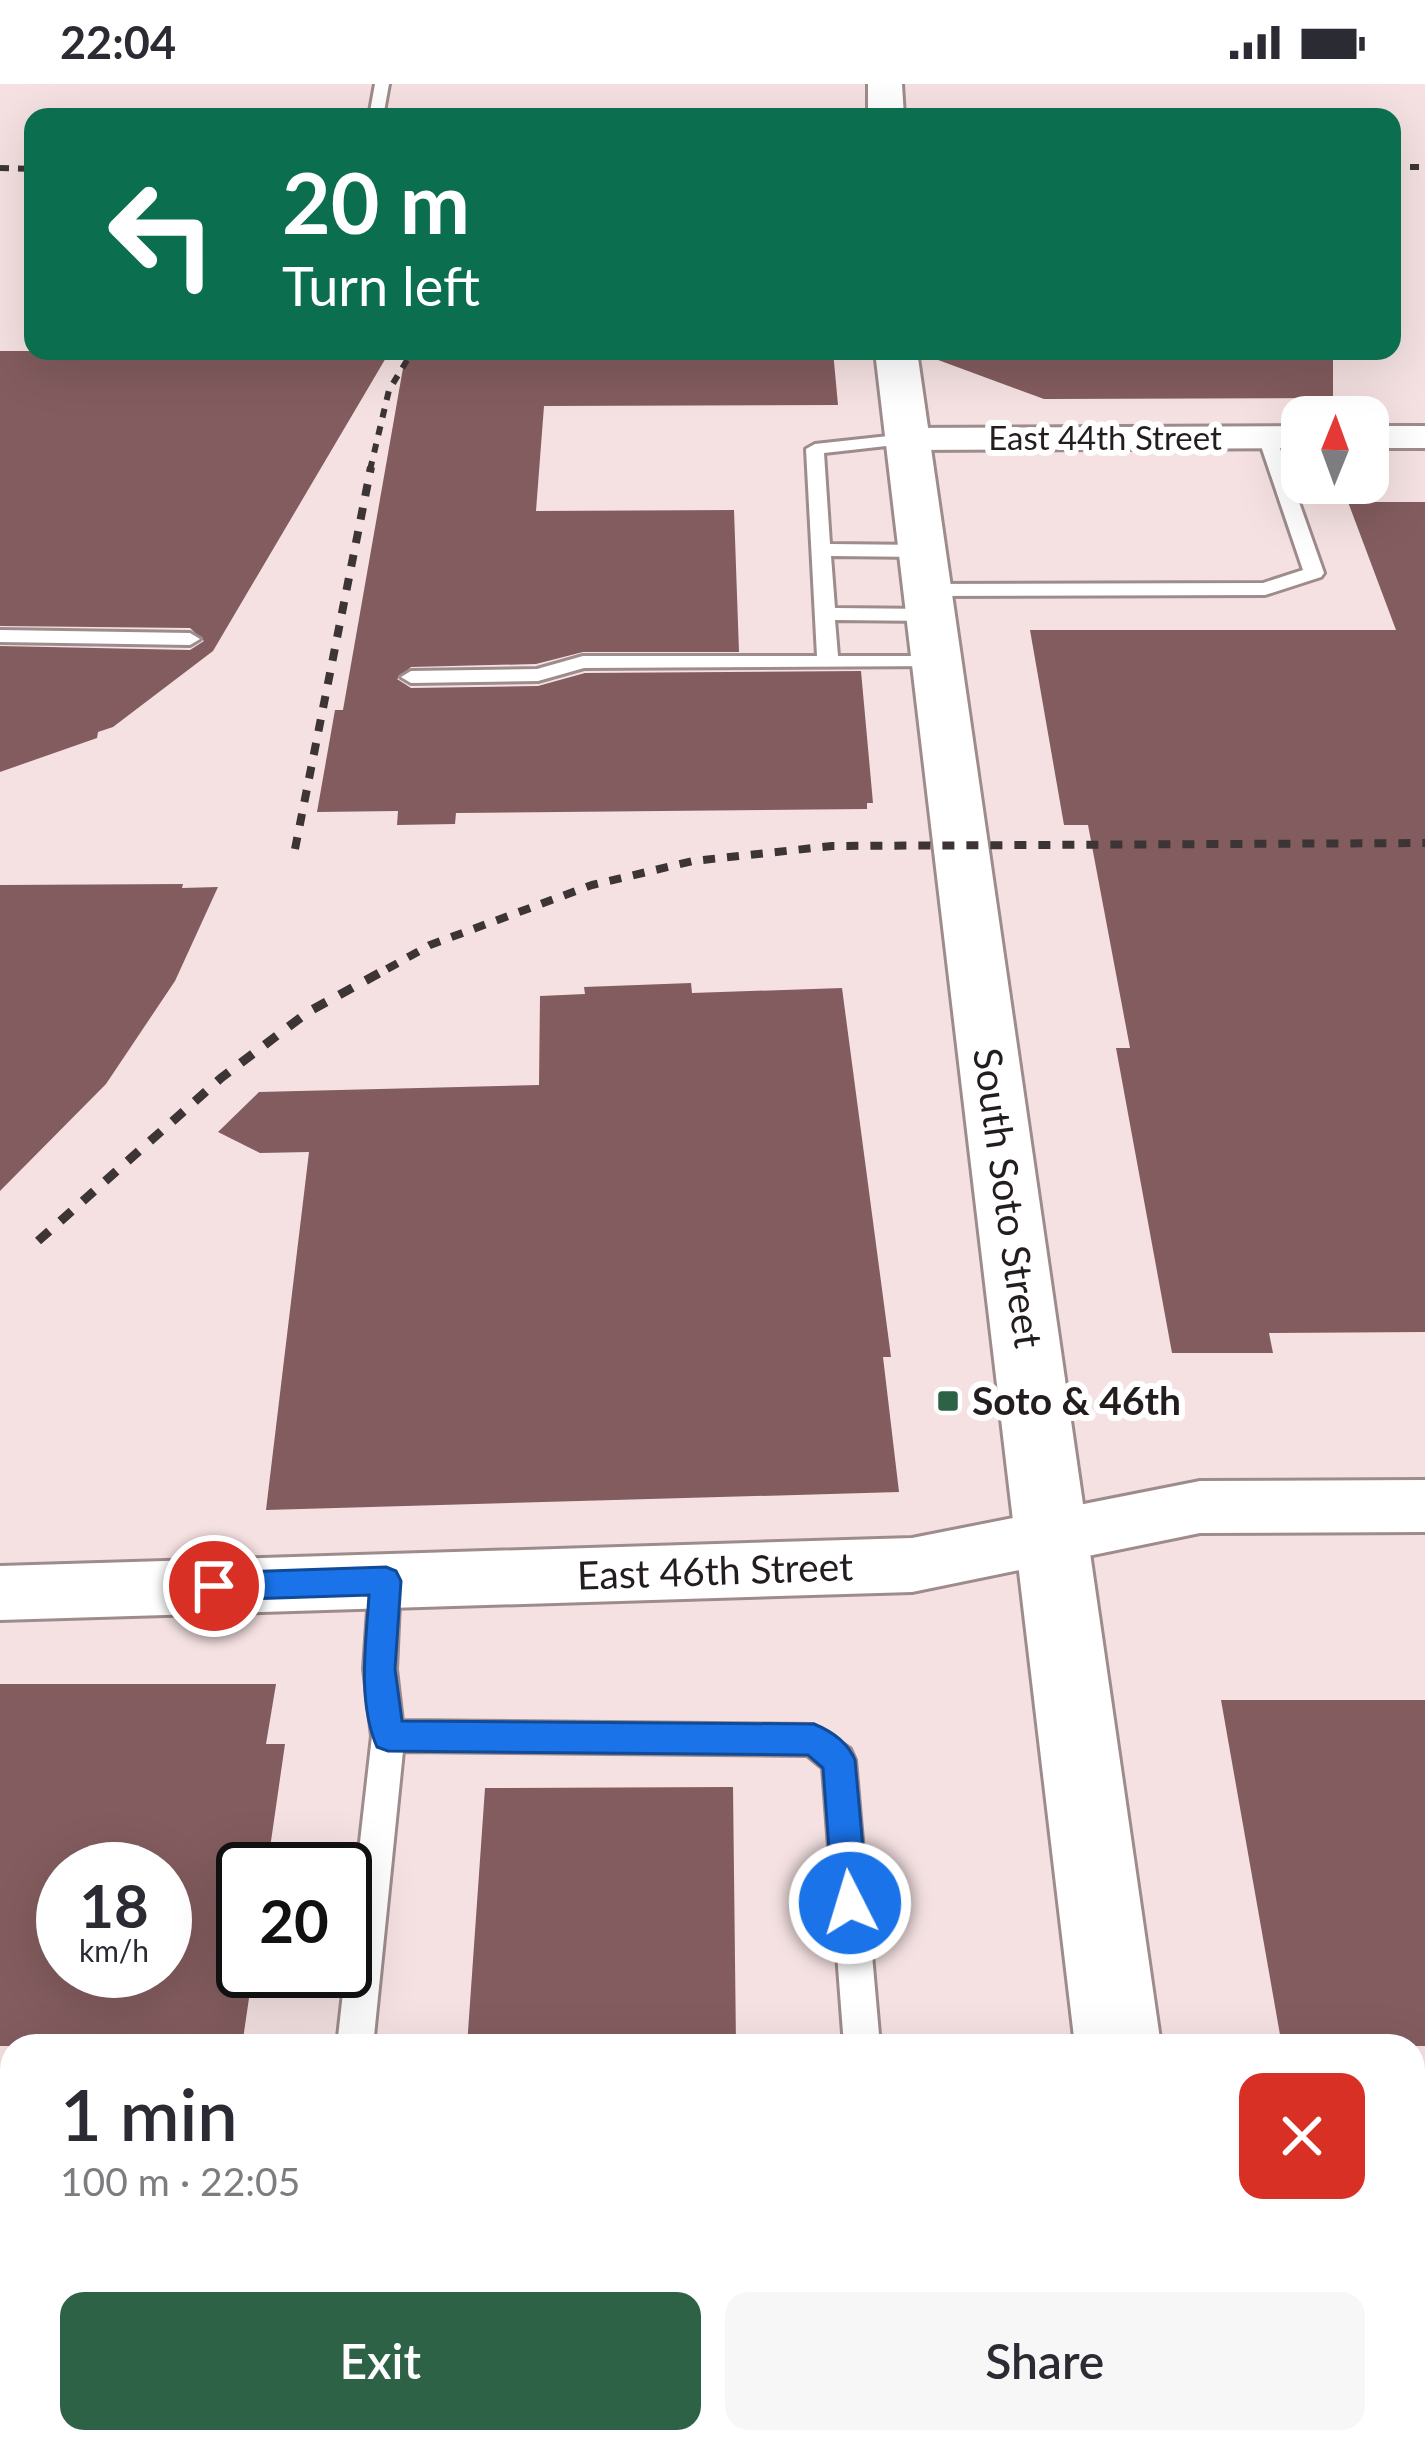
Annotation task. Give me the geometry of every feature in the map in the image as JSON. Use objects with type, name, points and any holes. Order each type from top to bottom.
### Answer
[{"type":"main road","name":"South Soto Street","points":[[897,360],[1116,2034]]},
{"type":"street","name":"East 44th Street","points":[[908,439],[1281,437]]},
{"type":"street","points":[[1389,437],[1425,437]]},
{"type":"street","name":"East 46th Street","points":[[0,1593],[912,1565],[1200,1507],[1425,1506]]},
{"type":"lane","points":[[828,662],[815,449],[908,439]]},
{"type":"lane","points":[[824,614],[929,604],[1265,589],[1314,573],[1299,504]]},
{"type":"lane","points":[[819,550],[929,604]]},
{"type":"lane","points":[[411,677],[538,675],[583,662],[828,662],[929,604]]},
{"type":"lane","points":[[0,636],[190,639]]},
{"type":"lane","points":[[357,2034],[388,1736],[380,1669],[386,1581]]},
{"type":"lane","points":[[388,1736],[814,1740],[839,1760],[861,2034]]},
{"type":"building","points":[[0,351],[24,351],[24,360],[385,360],[213,651],[113,727],[98,732],[97,738],[0,772],[0,646],[190,650],[204,641],[190,628],[0,626]]},
{"type":"building","points":[[404,360],[834,360],[838,405],[544,406],[536,511],[734,510],[739,652],[583,652],[536,664],[411,667],[397,679],[411,688],[538,686],[585,673],[861,671],[873,803],[867,803],[867,809],[456,813],[455,824],[397,825],[398,811],[317,812],[335,710],[343,710]]},
{"type":"building","points":[[938,360],[1333,360],[1333,396],[1044,399]]},
{"type":"building","points":[[1425,502],[1425,1332],[1269,1333],[1273,1353],[1172,1353],[1116,1048],[1130,1048],[1088,825],[1064,825],[1030,630],[1396,630],[1349,504]]},
{"type":"building","points":[[183,884],[182,888],[218,887],[175,981],[106,1084],[0,1191],[0,885]]},
{"type":"building","points":[[691,983],[692,993],[842,988],[891,1357],[883,1357],[899,1492],[266,1510],[309,1152],[260,1153],[218,1132],[259,1092],[539,1085],[540,996],[585,994],[584,987]]},
{"type":"building","points":[[0,1684],[276,1684],[266,1744],[285,1744],[271,1842],[216,1842],[216,1998],[249,1998],[244,2034],[0,2034]]},
{"type":"building","points":[[1221,1700],[1425,1700],[1425,2034],[1280,2034]]},
{"type":"building","points":[[733,1787],[736,2034],[468,2034],[485,1788]]},
{"type":"railway","points":[[1401,167],[1425,167]]},
{"type":"railway","points":[[0,168],[24,169]]},
{"type":"railway","points":[[370,470],[389,390],[407,360]]},
{"type":"railway","points":[[295,849],[371,467]]},
{"type":"railway","points":[[387,969],[430,945],[592,885],[693,861],[832,846],[1425,843]]},
{"type":"railway","points":[[38,1241],[221,1078],[308,1012],[392,966]]},
{"type":"place","name":"Soto & 46th","points":[[948,1401]]},
{"type":"route","points":[[214,1586],[386,1581],[380,1669],[388,1736],[814,1740],[839,1760],[850,1903]]}]
